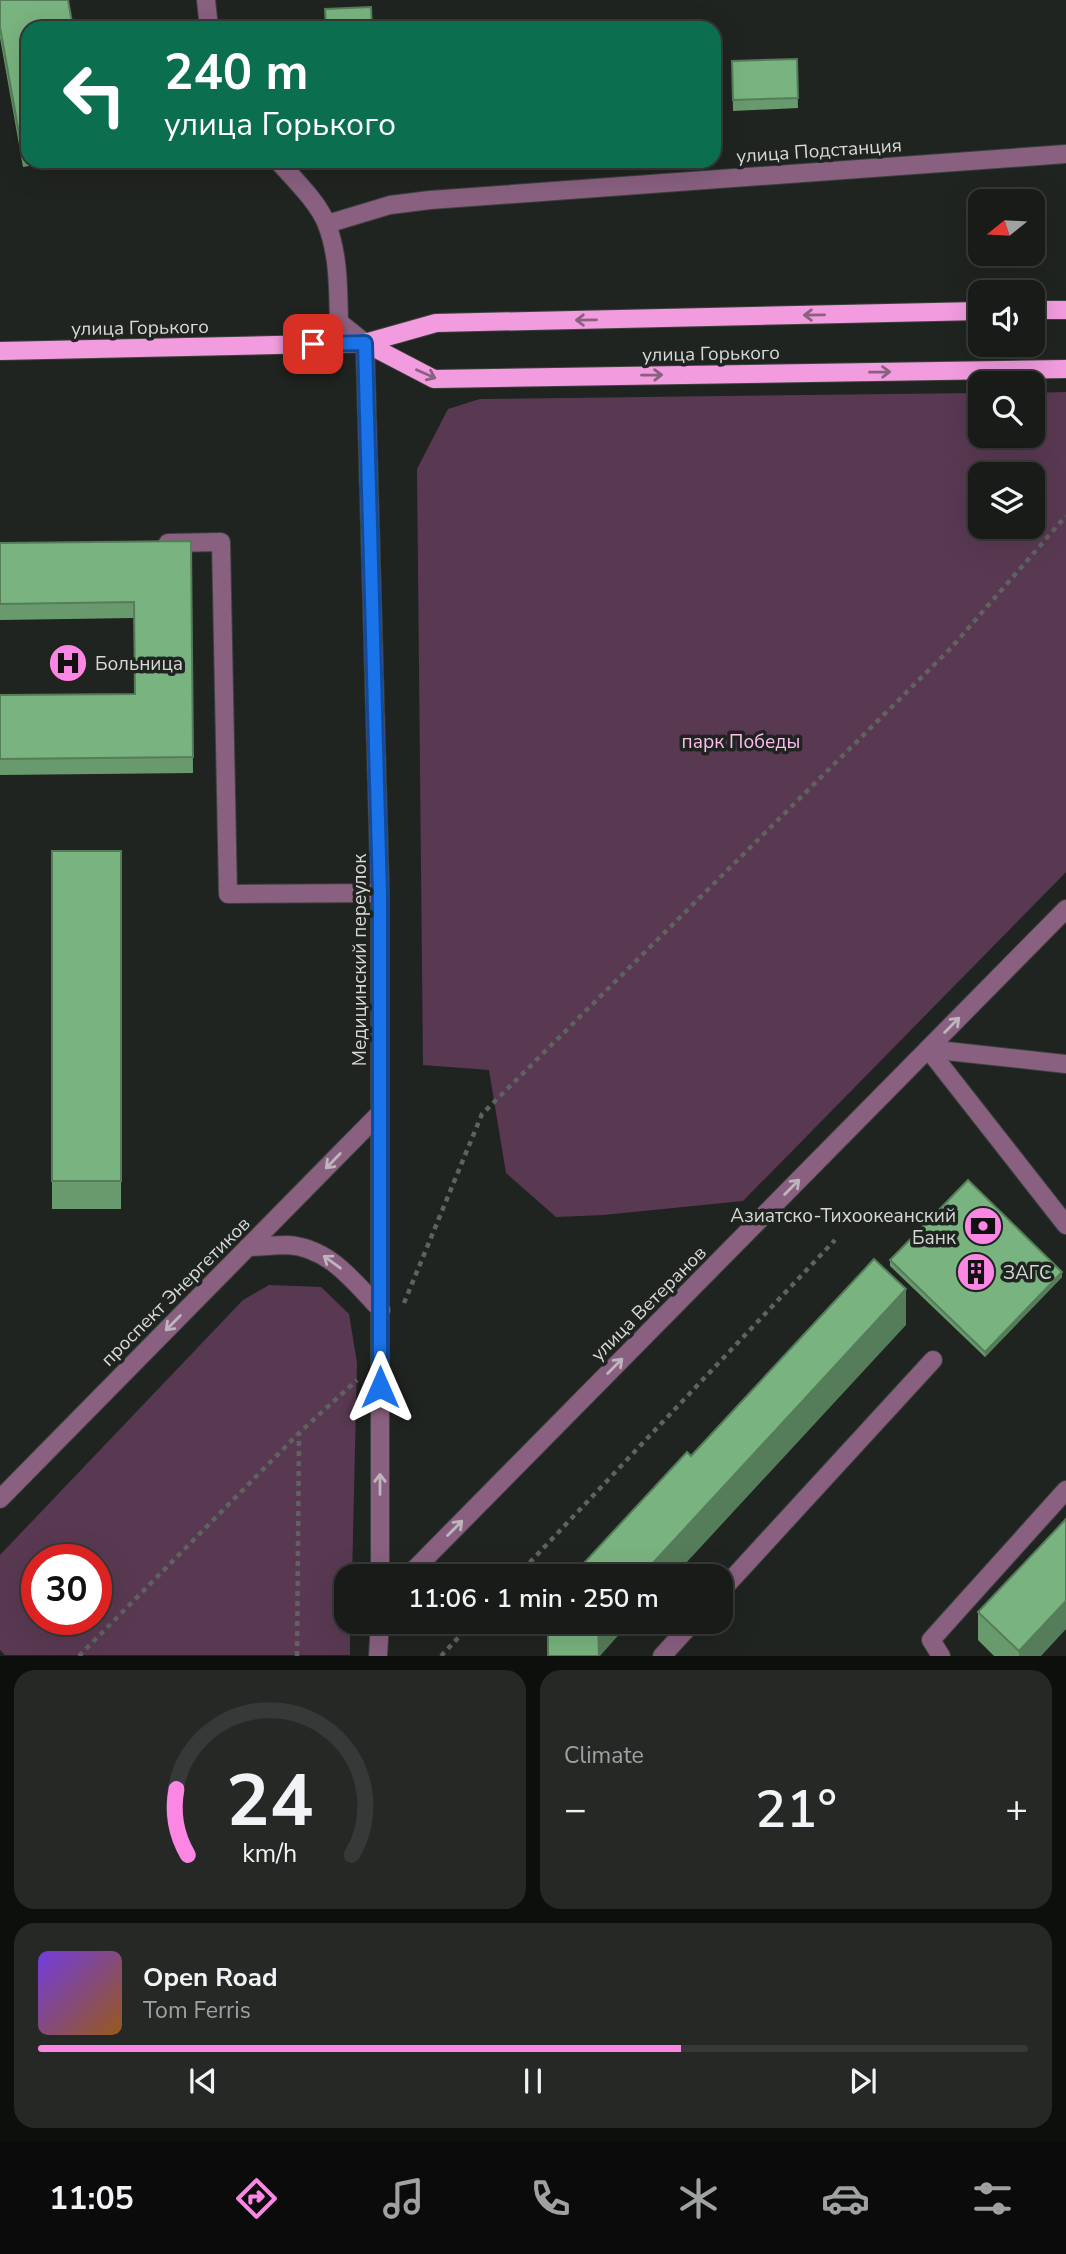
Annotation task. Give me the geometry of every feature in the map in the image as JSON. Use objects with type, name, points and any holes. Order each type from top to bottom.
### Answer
[{"type":"main road","points":[[1045,310],[1066,310]]},
{"type":"main road","name":"улица Горького","points":[[0,351],[365,343],[436,323],[968,312]]},
{"type":"main road","name":"улица Горького","points":[[365,343],[434,379],[1066,369]]},
{"type":"street","points":[[206,0],[208,21]]},
{"type":"street","name":"улица Подстанция","points":[[327,224],[390,205],[430,200],[1066,154]]},
{"type":"street","points":[[284,168],[304,189],[327,224],[337,263],[339,322],[365,343]]},
{"type":"street","name":"Медицинский переулок","points":[[365,343],[380,893],[380,1564]]},
{"type":"street","points":[[152,544],[221,542],[228,894],[380,893]]},
{"type":"street","name":"улица Ветеранов","points":[[420,1564],[1066,909]]},
{"type":"street","points":[[928,1049],[1066,1064]]},
{"type":"street","points":[[928,1049],[1066,1225]]},
{"type":"street","name":"проспект Энергетиков","points":[[0,1499],[380,1112]]},
{"type":"street","points":[[248,1247],[289,1245],[315,1251],[336,1263],[380,1310]]},
{"type":"street","points":[[733,1578],[933,1360]]},
{"type":"street","points":[[941,1656],[930,1640],[1066,1490]]},
{"type":"street","points":[[378,1656],[379,1634]]},
{"type":"street","points":[[662,1656],[682,1634]]},
{"type":"path","points":[[402,1308],[482,1114],[951,648],[1066,516]]},
{"type":"path","points":[[528,1564],[835,1240]]},
{"type":"path","points":[[79,1656],[299,1433],[380,1360]]},
{"type":"path","points":[[297,1656],[299,1433]]},
{"type":"path","points":[[441,1656],[462,1634]]},
{"type":"green space","name":"парк Победы","points":[[1066,392],[1066,872],[743,1201],[556,1217],[506,1173],[489,1070],[423,1065],[417,469],[448,409],[480,399],[968,393],[968,448],[1045,448],[1045,393]]},
{"type":"green space","points":[[269,1285],[321,1287],[349,1314],[357,1363],[352,1564],[334,1564],[334,1634],[350,1634],[350,1655],[5,1655],[0,1650],[0,1555],[243,1300]]},
{"type":"building","points":[[0,0],[68,0],[72,21],[21,21],[21,145],[0,27]]},
{"type":"building","points":[[371,7],[372,21],[326,21],[325,9]]},
{"type":"building","points":[[797,59],[798,98],[733,100],[732,61]]},
{"type":"building","points":[[191,541],[193,757],[0,759],[0,695],[135,694],[134,602],[0,604],[0,543]]},
{"type":"building","points":[[52,851],[121,851],[121,1181],[52,1181]]},
{"type":"building","name":"ЗАГС","points":[[968,1180],[1062,1272],[985,1352],[890,1260]]},
{"type":"building","points":[[874,1259],[906,1289],[652,1564],[583,1564],[687,1452],[691,1456]]},
{"type":"building","points":[[1066,1519],[1066,1601],[1019,1651],[978,1612]]},
{"type":"building","points":[[548,1634],[598,1634],[599,1656],[548,1656]]},
{"type":"place","name":"Больница","points":[[68,663]]},
{"type":"place","name":"Азиатско-Тихоокеанский Банк","points":[[983,1226]]},
{"type":"place","name":"ЗАГС","points":[[976,1272]]},
{"type":"route","points":[[313,344],[365,343],[380,893],[380,1387]]}]
